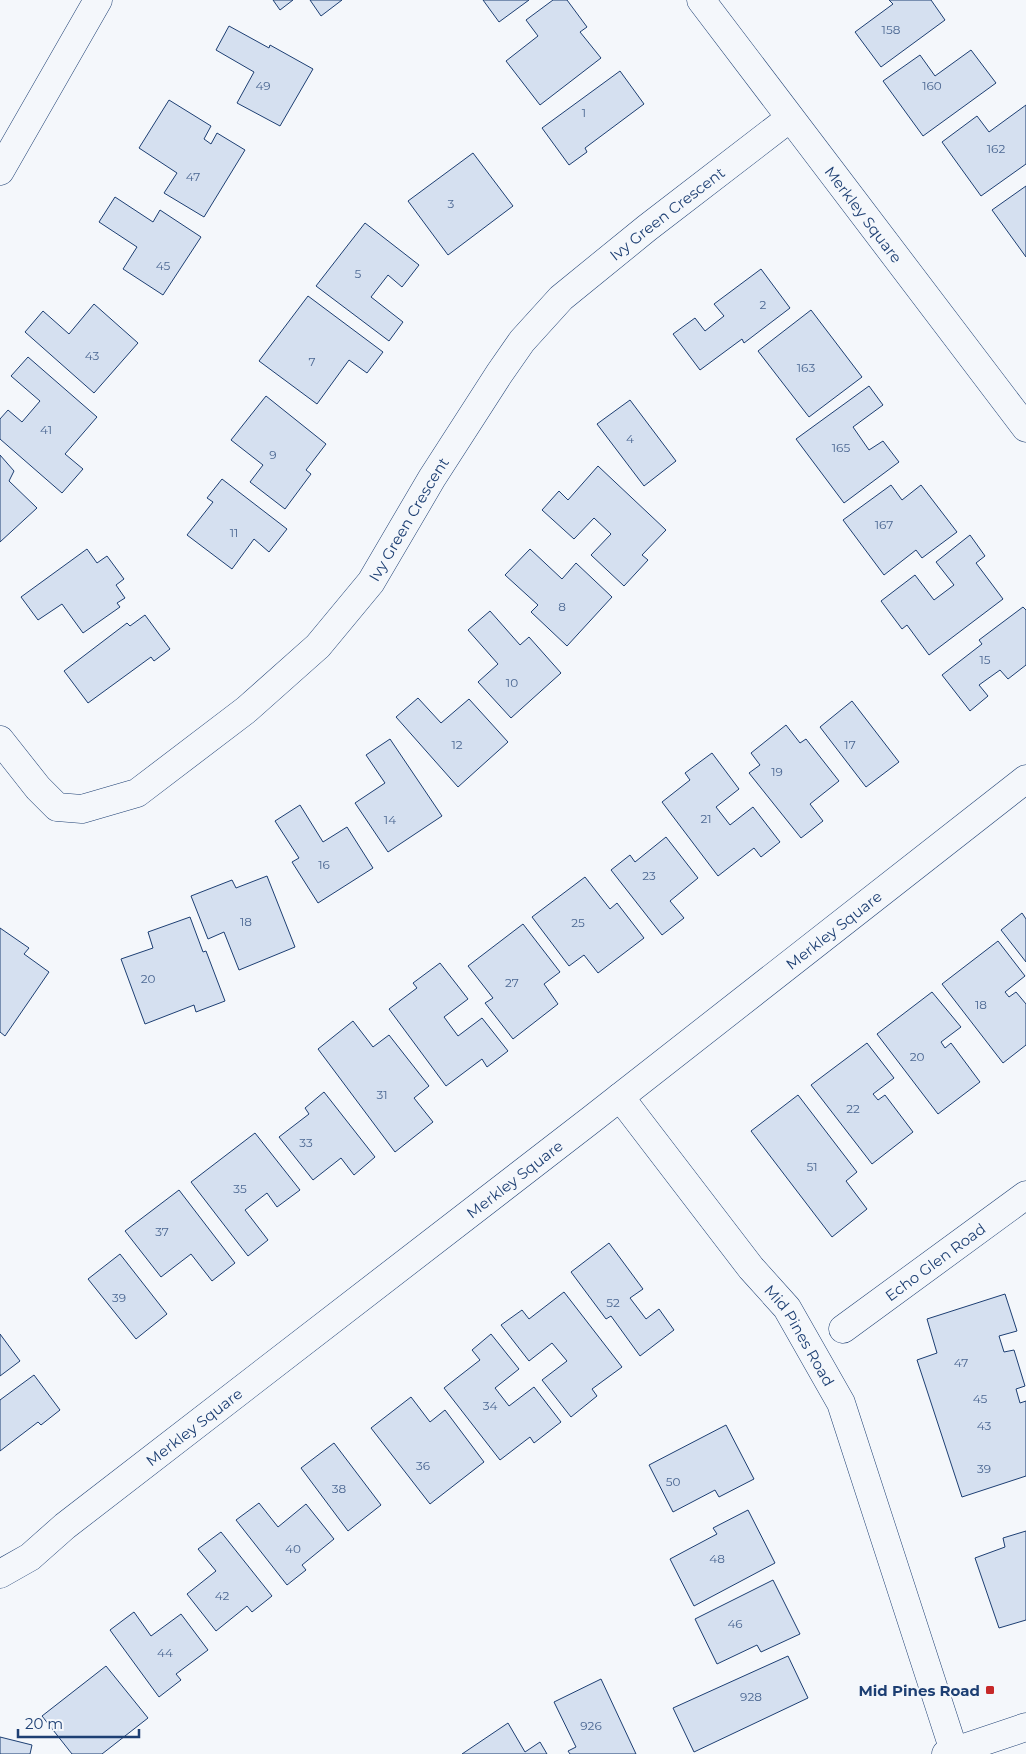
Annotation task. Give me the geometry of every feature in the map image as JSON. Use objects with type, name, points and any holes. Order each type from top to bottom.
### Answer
[{"type":"street","points":[[0,171],[98,0]]},
{"type":"street","name":"Merkley Square","points":[[701,0],[1026,428]]},
{"type":"street","name":"Ivy Green Crescent","points":[[0,740],[38,788],[57,807],[82,809],[137,793],[246,710],[318,646],[371,582],[432,478],[499,374],[522,341],[561,298],[790,118]]},
{"type":"street","name":"Merkley Square","points":[[0,1574],[30,1557],[65,1526],[620,1097],[1026,779]]},
{"type":"street","name":"Mid Pines Road","points":[[620,1097],[751,1268],[787,1308],[841,1403],[951,1753]]},
{"type":"street","name":"Echo Glen Road","points":[[843,1329],[1026,1195]]},
{"type":"street","points":[[951,1753],[1026,1727]]},
{"type":"building","points":[[273,0],[293,0],[280,10]]},
{"type":"building","points":[[310,0],[342,0],[321,16]]},
{"type":"building","points":[[483,0],[529,0],[499,22]]},
{"type":"building","points":[[553,0],[567,0],[587,27],[580,32],[601,58],[540,105],[506,61],[538,36],[526,20]]},
{"type":"building","points":[[889,0],[931,0],[945,20],[881,67],[855,32],[893,4]]},
{"type":"building","points":[[229,26],[269,48],[270,45],[313,69],[280,126],[237,103],[254,72],[216,50]]},
{"type":"building","points":[[971,50],[996,83],[923,136],[883,81],[920,55],[935,76]]},
{"type":"building","points":[[620,71],[644,104],[585,148],[587,152],[569,165],[542,128]]},
{"type":"building","points":[[169,100],[211,126],[204,139],[211,144],[217,133],[245,150],[204,217],[164,193],[177,173],[139,148]]},
{"type":"building","points":[[1026,105],[1026,164],[981,196],[942,142],[977,116],[989,132]]},
{"type":"building","points":[[473,153],[513,206],[448,255],[408,201]]},
{"type":"building","points":[[1026,186],[1026,257],[992,210]]},
{"type":"building","points":[[115,197],[153,222],[160,210],[201,237],[163,295],[123,269],[137,247],[99,222]]},
{"type":"building","points":[[365,223],[419,265],[402,287],[388,275],[371,297],[403,322],[389,341],[316,286]]},
{"type":"building","points":[[761,269],[790,308],[744,343],[742,339],[700,370],[673,334],[695,318],[705,331],[724,316],[714,304]]},
{"type":"building","points":[[308,296],[383,352],[367,373],[349,360],[317,404],[259,361]]},
{"type":"building","points":[[94,304],[138,343],[94,393],[25,332],[43,311],[69,334]]},
{"type":"building","points":[[811,310],[862,377],[809,417],[758,351]]},
{"type":"building","points":[[28,357],[97,417],[65,454],[83,469],[62,493],[0,439],[0,419],[8,410],[22,422],[40,401],[11,376]]},
{"type":"building","points":[[869,386],[883,405],[853,427],[869,450],[883,441],[899,462],[844,503],[796,439]]},
{"type":"building","points":[[266,396],[326,444],[306,470],[311,474],[285,509],[250,482],[263,465],[231,440]]},
{"type":"building","points":[[630,400],[676,461],[644,486],[597,424]]},
{"type":"building","points":[[0,455],[14,471],[9,481],[37,508],[0,542]]},
{"type":"building","points":[[598,466],[666,530],[642,555],[648,560],[624,586],[591,555],[611,534],[594,518],[574,539],[542,510],[559,491],[568,500]]},
{"type":"building","points":[[222,479],[287,529],[269,552],[254,539],[232,569],[187,535],[213,502],[207,498]]},
{"type":"building","points":[[891,485],[902,500],[921,485],[957,532],[922,558],[916,550],[884,575],[843,520]]},
{"type":"building","points":[[970,535],[985,556],[976,563],[1003,599],[929,655],[907,625],[902,629],[881,601],[915,575],[934,600],[954,585],[936,562]]},
{"type":"building","points":[[87,549],[97,563],[107,556],[124,579],[116,585],[125,598],[117,603],[120,607],[83,633],[62,604],[38,620],[21,597]]},
{"type":"building","points":[[530,549],[562,579],[576,563],[612,597],[567,646],[531,612],[538,605],[505,575]]},
{"type":"building","points":[[1023,607],[1026,610],[1026,665],[1008,679],[1000,670],[979,685],[988,696],[970,711],[942,675],[982,644],[979,640]]},
{"type":"building","points":[[490,611],[520,645],[529,637],[561,673],[511,718],[478,682],[498,664],[468,630]]},
{"type":"building","points":[[145,615],[170,649],[154,661],[151,657],[88,703],[64,671],[127,623],[130,626]]},
{"type":"building","points":[[418,698],[441,723],[469,699],[508,742],[458,787],[396,717]]},
{"type":"building","points":[[852,701],[899,762],[866,787],[820,727]]},
{"type":"building","points":[[786,725],[800,743],[806,739],[839,781],[810,804],[823,821],[801,838],[749,773],[760,765],[751,753]]},
{"type":"building","points":[[390,739],[442,816],[388,852],[355,803],[385,783],[366,755]]},
{"type":"building","points":[[712,753],[739,789],[716,807],[730,825],[753,807],[780,842],[761,857],[754,848],[718,876],[662,802],[690,780],[685,773]]},
{"type":"building","points":[[300,805],[323,842],[347,827],[373,868],[318,903],[292,862],[299,858],[275,821]]},
{"type":"building","points":[[666,837],[698,878],[670,901],[684,918],[662,935],[611,870],[630,855],[635,862]]},
{"type":"building","points":[[267,876],[295,947],[239,970],[224,932],[208,939],[191,896],[232,880],[236,888]]},
{"type":"building","points":[[585,877],[610,909],[617,903],[644,938],[598,973],[584,955],[569,966],[532,917]]},
{"type":"building","points":[[1022,913],[1026,919],[1026,962],[1001,930]]},
{"type":"building","points":[[190,917],[203,952],[206,951],[225,1001],[196,1012],[194,1005],[145,1024],[121,959],[153,948],[148,932]]},
{"type":"building","points":[[523,924],[560,972],[544,984],[558,1004],[513,1039],[485,1003],[493,998],[468,966]]},
{"type":"building","points":[[0,928],[29,948],[24,954],[49,972],[5,1036],[0,1032]]},
{"type":"building","points":[[998,941],[1025,976],[1005,992],[1009,997],[1016,992],[1026,1004],[1026,1045],[1003,1063],[942,984]]},
{"type":"building","points":[[440,963],[468,999],[444,1017],[458,1036],[482,1018],[508,1051],[487,1067],[482,1059],[446,1086],[389,1009],[417,988],[413,983]]},
{"type":"building","points":[[932,992],[961,1027],[941,1042],[945,1048],[951,1043],[980,1082],[938,1114],[877,1034]]},
{"type":"building","points":[[353,1021],[373,1047],[389,1035],[429,1086],[414,1098],[433,1122],[395,1152],[318,1049]]},
{"type":"building","points":[[867,1043],[894,1078],[873,1094],[878,1100],[885,1095],[913,1132],[872,1164],[811,1085]]},
{"type":"building","points":[[324,1092],[375,1157],[354,1175],[341,1158],[313,1180],[279,1137],[309,1114],[305,1108]]},
{"type":"building","points":[[798,1095],[857,1172],[846,1181],[867,1209],[832,1237],[751,1131]]},
{"type":"building","points":[[255,1133],[300,1190],[277,1207],[267,1193],[245,1210],[268,1240],[248,1256],[191,1182]]},
{"type":"building","points":[[179,1190],[235,1263],[212,1281],[191,1254],[161,1277],[125,1231]]},
{"type":"building","points":[[609,1243],[643,1289],[630,1298],[646,1319],[659,1309],[674,1330],[640,1356],[611,1316],[606,1319],[571,1272]]},
{"type":"building","points":[[120,1254],[167,1314],[136,1339],[88,1279]]},
{"type":"building","points":[[564,1292],[622,1367],[592,1389],[597,1396],[571,1417],[542,1380],[567,1361],[552,1343],[529,1361],[501,1325],[522,1310],[529,1319]]},
{"type":"building","points":[[1005,1294],[1017,1331],[999,1336],[1004,1352],[1014,1350],[1025,1386],[1016,1389],[1020,1403],[1026,1401],[1026,1476],[962,1497],[917,1360],[937,1353],[927,1319]]},
{"type":"building","points":[[0,1334],[20,1361],[0,1376]]},
{"type":"building","points":[[491,1334],[519,1369],[495,1388],[509,1406],[534,1387],[561,1422],[534,1443],[530,1437],[500,1460],[444,1388],[480,1360],[472,1350]]},
{"type":"building","points":[[34,1375],[60,1410],[41,1425],[38,1422],[0,1451],[0,1400]]},
{"type":"building","points":[[411,1397],[430,1422],[445,1410],[484,1462],[430,1504],[371,1428]]},
{"type":"building","points":[[726,1425],[754,1479],[719,1497],[715,1490],[673,1512],[649,1465]]},
{"type":"building","points":[[334,1443],[381,1505],[348,1531],[301,1468]]},
{"type":"building","points":[[259,1503],[278,1527],[306,1504],[334,1539],[302,1565],[306,1570],[287,1585],[236,1520]]},
{"type":"building","points":[[748,1510],[775,1563],[694,1606],[670,1559],[717,1534],[713,1528]]},
{"type":"building","points":[[1026,1531],[1026,1620],[999,1628],[975,1558],[1005,1547],[1003,1538]]},
{"type":"building","points":[[221,1532],[272,1596],[252,1612],[247,1606],[216,1631],[187,1594],[216,1571],[198,1549]]},
{"type":"building","points":[[773,1580],[800,1634],[761,1652],[757,1645],[717,1664],[695,1619]]},
{"type":"building","points":[[134,1612],[151,1636],[181,1614],[208,1650],[176,1674],[181,1680],[159,1697],[110,1630]]},
{"type":"building","points":[[788,1656],[808,1698],[694,1752],[673,1708]]},
{"type":"building","points":[[106,1666],[148,1718],[102,1754],[72,1754],[42,1716]]},
{"type":"building","points":[[601,1679],[636,1754],[570,1754],[568,1751],[576,1747],[554,1702]]},
{"type":"building","points":[[508,1723],[525,1752],[540,1742],[547,1754],[462,1754]]},
{"type":"building","points":[[0,1737],[32,1745],[30,1754],[0,1754]]},
{"type":"place","name":"Mid Pines Road","points":[[990,1690]]}]
